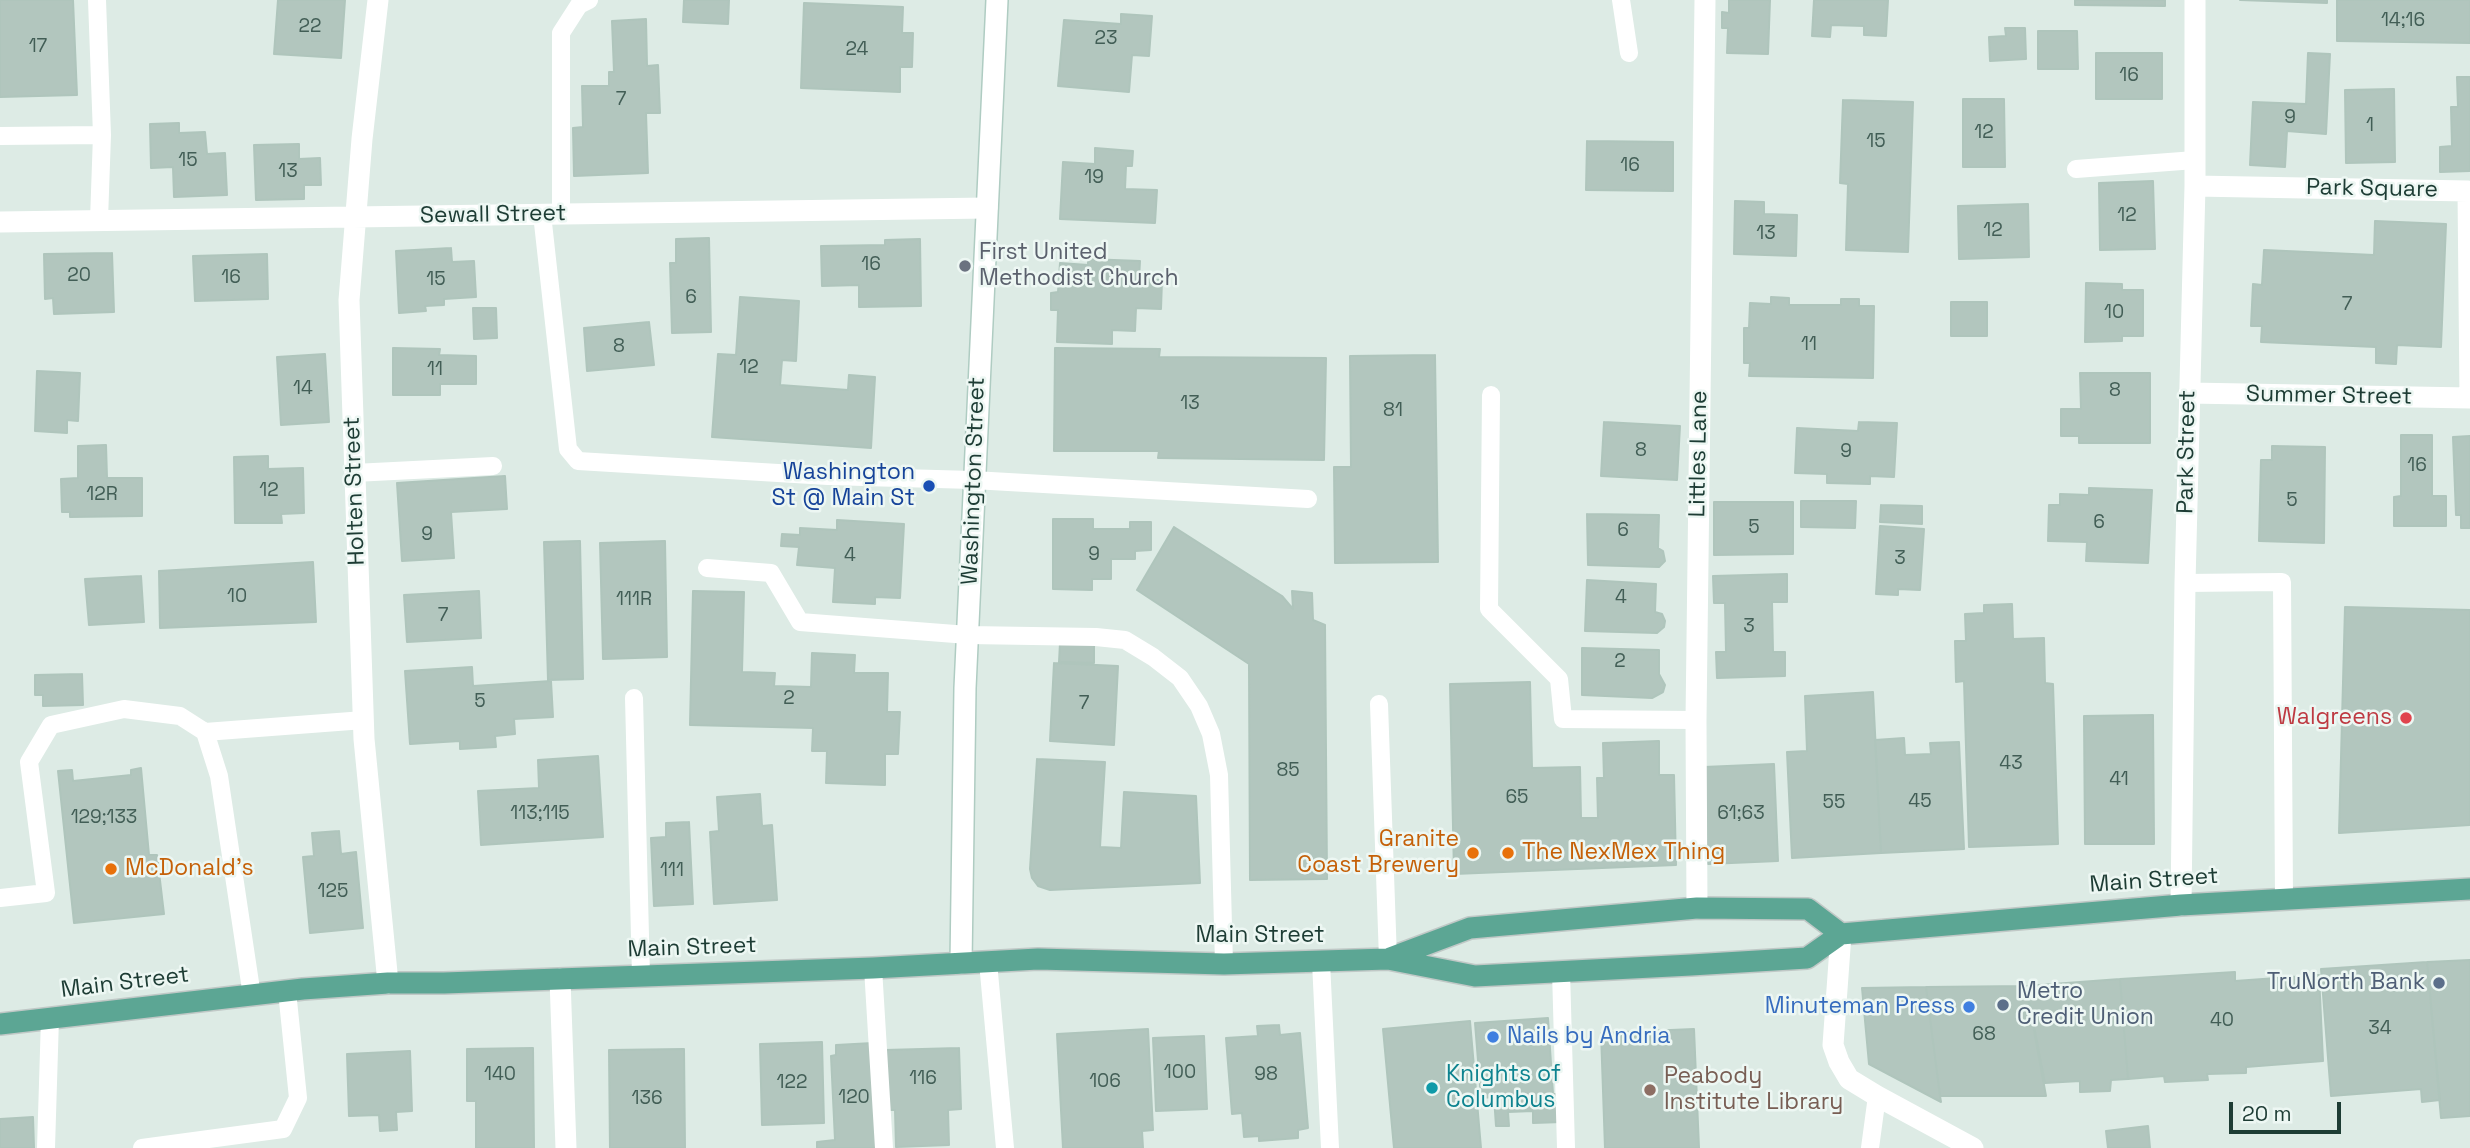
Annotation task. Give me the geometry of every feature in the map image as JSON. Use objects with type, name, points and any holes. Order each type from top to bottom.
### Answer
[{"type":"main road","name":"Main Street","points":[[0,1024],[388,982],[873,968],[1038,959],[1224,964],[1388,958],[1475,976],[1807,958],[1842,934],[2181,905],[2470,889]]},
{"type":"main road","name":"Main Street","points":[[1388,958],[1470,929],[1697,908],[1808,909],[1842,934]]},
{"type":"street","name":"Holten Street","points":[[378,0],[355,216],[349,300],[364,720],[388,982]]},
{"type":"street","name":"Washington Street","points":[[961,963],[965,688],[997,0]]},
{"type":"street","name":"Littles Lane","points":[[1697,908],[1696,720],[1705,0]]},
{"type":"street","name":"Park Street","points":[[2181,905],[2185,583],[2195,186],[2195,0]]},
{"type":"street","name":"Park Square","points":[[2195,186],[2468,191],[2470,398]]},
{"type":"street","name":"Sewall Street","points":[[0,222],[986,208]]},
{"type":"street","name":"Summer Street","points":[[2189,393],[2470,398]]},
{"type":"street","points":[[1842,934],[1833,1045],[1849,1079],[1973,1148]]},
{"type":"street","points":[[560,979],[566,1148]]},
{"type":"lane","points":[[97,0],[102,135],[99,220]]},
{"type":"lane","points":[[589,0],[579,5],[561,33],[552,214],[568,449],[578,461],[1308,499]]},
{"type":"lane","points":[[1621,0],[1629,53]]},
{"type":"lane","points":[[0,136],[102,135]]},
{"type":"lane","points":[[2076,169],[2195,160]]},
{"type":"lane","points":[[1491,395],[1489,609],[1559,679],[1563,719],[1696,720]]},
{"type":"lane","points":[[354,473],[493,466]]},
{"type":"lane","points":[[707,568],[771,573],[800,622],[968,635],[1096,637],[1125,640],[1153,657],[1180,678],[1199,706],[1211,734],[1219,775],[1224,964]]},
{"type":"lane","points":[[2185,583],[2282,582],[2284,899]]},
{"type":"lane","points":[[634,698],[641,976]]},
{"type":"lane","points":[[1379,704],[1388,958]]},
{"type":"lane","points":[[0,898],[46,893],[29,762],[51,725],[124,709],[180,716],[205,732],[364,720]]},
{"type":"lane","points":[[205,732],[219,776],[252,996]]},
{"type":"lane","points":[[1321,961],[1330,1148]]},
{"type":"lane","points":[[988,962],[1004,1148]]},
{"type":"lane","points":[[873,968],[884,1148]]},
{"type":"lane","points":[[1561,971],[1566,1148]]},
{"type":"lane","points":[[142,1148],[283,1129],[298,1098],[287,991]]},
{"type":"lane","points":[[46,1148],[50,1018]]},
{"type":"lane","points":[[1870,1148],[1877,1096]]},
{"type":"building","points":[[0,0],[73,0],[77,95],[0,97]]},
{"type":"building","points":[[278,0],[345,0],[341,58],[274,54]]},
{"type":"building","points":[[684,0],[729,0],[728,24],[683,22]]},
{"type":"building","points":[[1729,0],[1770,0],[1768,54],[1727,53],[1728,28],[1722,28],[1722,12],[1729,13]]},
{"type":"building","points":[[1814,0],[1888,0],[1886,36],[1864,35],[1864,26],[1831,25],[1830,37],[1812,36]]},
{"type":"building","points":[[2075,0],[2165,0],[2165,6],[2075,5]]},
{"type":"building","points":[[2240,0],[2327,0],[2327,3]]},
{"type":"building","points":[[2337,0],[2470,0],[2470,43],[2337,41]]},
{"type":"building","points":[[804,3],[903,7],[902,33],[913,33],[912,67],[900,67],[900,92],[801,88]]},
{"type":"building","points":[[1121,14],[1152,16],[1149,56],[1132,55],[1129,92],[1058,86],[1064,20],[1121,24]]},
{"type":"building","points":[[646,19],[647,66],[658,65],[660,113],[646,113],[648,173],[574,176],[573,128],[583,127],[582,86],[609,86],[609,72],[614,72],[612,21]]},
{"type":"building","points":[[2005,28],[2025,28],[2026,59],[1990,61],[1989,37],[2006,36]]},
{"type":"building","points":[[2038,31],[2077,31],[2078,69],[2038,69]]},
{"type":"building","points":[[2096,53],[2162,53],[2162,99],[2096,99]]},
{"type":"building","points":[[2308,53],[2330,54],[2326,134],[2287,131],[2285,167],[2250,165],[2253,102],[2306,104]]},
{"type":"building","points":[[2457,77],[2470,77],[2470,171],[2440,172],[2440,147],[2452,146],[2451,107],[2458,107]]},
{"type":"building","points":[[2394,89],[2395,162],[2346,163],[2345,90]]},
{"type":"building","points":[[1963,99],[2004,99],[2005,167],[1963,167]]},
{"type":"building","points":[[1843,100],[1913,102],[1908,252],[1846,250],[1848,184],[1840,183]]},
{"type":"building","points":[[179,123],[179,133],[205,132],[207,154],[225,153],[227,195],[174,197],[173,167],[151,168],[150,124]]},
{"type":"building","points":[[1587,141],[1673,142],[1673,191],[1586,190]]},
{"type":"building","points":[[299,144],[299,159],[320,158],[321,185],[304,185],[304,199],[256,200],[254,145]]},
{"type":"building","points":[[1095,148],[1133,151],[1132,166],[1126,166],[1125,189],[1157,190],[1155,223],[1060,219],[1063,162],[1095,164]]},
{"type":"building","points":[[2153,181],[2155,249],[2100,250],[2099,183]]},
{"type":"building","points":[[1735,201],[1764,202],[1764,214],[1797,215],[1796,256],[1734,254]]},
{"type":"building","points":[[2028,204],[2029,257],[1959,259],[1958,206]]},
{"type":"building","points":[[2375,221],[2446,224],[2441,347],[2397,345],[2396,364],[2376,363],[2376,347],[2261,342],[2262,326],[2251,326],[2253,284],[2262,285],[2264,250],[2374,255]]},
{"type":"building","points":[[709,238],[711,332],[672,333],[670,263],[676,263],[676,239]]},
{"type":"building","points":[[920,239],[921,306],[859,307],[859,285],[822,286],[821,246],[885,245],[885,240]]},
{"type":"building","points":[[451,248],[452,262],[474,261],[476,297],[444,299],[444,305],[425,306],[426,311],[399,313],[396,251]]},
{"type":"building","points":[[112,253],[114,312],[54,314],[53,298],[45,299],[44,254]]},
{"type":"building","points":[[267,254],[268,299],[195,301],[193,256]]},
{"type":"building","points":[[1088,259],[1140,261],[1139,279],[1162,280],[1161,309],[1136,308],[1135,331],[1112,330],[1112,344],[1057,342],[1058,310],[1051,310],[1051,293],[1058,292],[1060,263],[1088,265]]},
{"type":"building","points":[[2086,283],[2122,284],[2122,290],[2143,290],[2143,336],[2122,336],[2122,341],[2085,342]]},
{"type":"building","points":[[740,297],[799,301],[796,361],[782,360],[780,385],[848,390],[849,375],[875,377],[871,448],[712,437],[718,354],[736,355]]},
{"type":"building","points":[[1771,297],[1789,298],[1789,305],[1841,305],[1841,299],[1859,299],[1859,306],[1874,306],[1873,378],[1749,376],[1750,363],[1744,363],[1744,328],[1749,328],[1750,303],[1771,304]]},
{"type":"building","points":[[1951,302],[1987,302],[1987,336],[1951,336]]},
{"type":"building","points":[[473,308],[496,308],[497,338],[474,339]]},
{"type":"building","points":[[649,322],[654,365],[587,371],[584,328]]},
{"type":"building","points":[[393,348],[440,349],[439,355],[476,356],[476,384],[440,384],[440,395],[393,395]]},
{"type":"building","points":[[1055,348],[1160,349],[1159,357],[1326,358],[1324,460],[1158,458],[1159,451],[1054,451]]},
{"type":"building","points":[[325,354],[329,422],[281,425],[277,357]]},
{"type":"building","points":[[1435,355],[1438,562],[1335,563],[1334,467],[1351,467],[1350,356]]},
{"type":"building","points":[[37,371],[80,373],[78,421],[67,420],[67,433],[35,431]]},
{"type":"building","points":[[2080,373],[2150,373],[2150,443],[2079,443],[2079,436],[2061,436],[2061,409],[2081,409]]},
{"type":"building","points":[[1604,422],[1680,426],[1677,480],[1601,476]]},
{"type":"building","points":[[1859,422],[1897,423],[1894,477],[1870,476],[1870,484],[1827,483],[1827,474],[1795,473],[1797,428],[1858,431]]},
{"type":"building","points":[[2401,435],[2432,435],[2432,496],[2446,496],[2446,526],[2394,526],[2394,497],[2401,496]]},
{"type":"building","points":[[2470,436],[2470,528],[2461,528],[2461,515],[2456,515],[2453,437]]},
{"type":"building","points":[[106,445],[107,478],[142,478],[142,516],[70,517],[70,512],[62,512],[61,479],[78,478],[78,446]]},
{"type":"building","points":[[2272,446],[2325,447],[2324,543],[2259,541],[2261,460],[2272,460]]},
{"type":"building","points":[[268,456],[268,469],[303,468],[304,513],[281,514],[282,523],[235,523],[234,457]]},
{"type":"building","points":[[505,476],[507,509],[451,512],[454,558],[402,561],[397,483]]},
{"type":"building","points":[[2089,488],[2152,490],[2148,563],[2086,561],[2087,542],[2048,541],[2049,505],[2060,505],[2060,494],[2089,495]]},
{"type":"building","points":[[1801,501],[1856,501],[1855,528],[1801,527]]},
{"type":"building","points":[[1714,502],[1793,502],[1793,554],[1714,555]]},
{"type":"building","points":[[1881,505],[1922,506],[1922,524],[1880,522]]},
{"type":"building","points":[[1587,514],[1659,515],[1658,548],[1663,551],[1665,561],[1659,567],[1588,565]]},
{"type":"building","points":[[1053,519],[1093,519],[1093,529],[1130,529],[1130,522],[1151,522],[1151,550],[1135,551],[1135,559],[1111,559],[1111,579],[1092,579],[1092,590],[1053,589]]},
{"type":"building","points":[[837,520],[904,524],[900,598],[875,597],[875,604],[833,602],[835,568],[797,565],[799,547],[781,546],[782,534],[800,535],[800,528],[837,530]]},
{"type":"building","points":[[1880,526],[1924,529],[1920,590],[1898,589],[1898,595],[1876,594]]},
{"type":"building","points":[[1174,527],[1282,596],[1293,609],[1292,591],[1312,593],[1313,620],[1325,625],[1327,879],[1250,880],[1249,664],[1137,590]]},
{"type":"building","points":[[580,541],[583,679],[548,680],[544,542]]},
{"type":"building","points":[[665,541],[667,657],[603,659],[600,543]]},
{"type":"building","points":[[313,562],[316,622],[160,628],[159,571]]},
{"type":"building","points":[[1787,574],[1787,602],[1772,602],[1773,652],[1785,652],[1785,676],[1717,678],[1716,652],[1726,652],[1725,603],[1714,603],[1713,576]]},
{"type":"building","points":[[141,576],[144,622],[89,625],[85,579]]},
{"type":"building","points":[[1587,580],[1656,584],[1655,612],[1662,614],[1664,627],[1657,633],[1585,631]]},
{"type":"building","points":[[479,591],[481,638],[407,642],[404,595]]},
{"type":"building","points":[[693,591],[744,592],[742,672],[775,673],[774,686],[811,687],[812,653],[855,655],[854,673],[888,673],[887,712],[900,712],[898,754],[885,754],[885,785],[826,783],[827,751],[812,751],[813,728],[690,725]]},
{"type":"building","points":[[2012,604],[2013,639],[2044,638],[2045,683],[2053,684],[2058,844],[1969,847],[1964,681],[1956,682],[1955,641],[1966,641],[1965,614],[1984,613],[1984,605]]},
{"type":"building","name":"Walgreens","points":[[2345,607],[2470,610],[2470,825],[2339,833]]},
{"type":"building","points":[[1060,643],[1094,643],[1094,663],[1059,662]]},
{"type":"building","points":[[1582,648],[1659,650],[1659,674],[1665,685],[1663,692],[1652,698],[1582,695]]},
{"type":"building","points":[[1054,663],[1118,666],[1114,745],[1050,741]]},
{"type":"building","points":[[472,667],[473,686],[551,681],[553,717],[514,719],[515,734],[495,736],[496,747],[460,749],[460,741],[410,744],[405,671]]},
{"type":"building","points":[[82,674],[83,705],[43,706],[43,695],[35,695],[35,675]]},
{"type":"building","points":[[1530,682],[1532,768],[1580,767],[1581,818],[1598,818],[1597,778],[1604,778],[1603,743],[1659,741],[1659,775],[1674,775],[1676,865],[1454,874],[1450,684]]},
{"type":"building","points":[[1873,692],[1881,853],[1792,858],[1787,752],[1807,751],[1805,696]]},
{"type":"building","points":[[2153,715],[2154,844],[2085,844],[2084,716]]},
{"type":"building","points":[[1904,738],[1905,755],[1931,754],[1930,743],[1959,742],[1964,849],[1881,853],[1875,740]]},
{"type":"building","points":[[598,756],[603,837],[481,845],[478,791],[539,788],[538,760]]},
{"type":"building","points":[[1037,759],[1105,762],[1100,847],[1121,848],[1124,792],[1196,796],[1200,883],[1050,890],[1038,886],[1030,869]]},
{"type":"building","points":[[1774,764],[1778,861],[1708,864],[1704,767]]},
{"type":"building","points":[[141,768],[149,855],[157,855],[164,914],[74,923],[58,771],[72,770],[73,781],[131,775],[131,770]]},
{"type":"building","points":[[760,794],[762,826],[772,825],[777,900],[714,904],[710,832],[719,831],[717,797]]},
{"type":"building","points":[[689,822],[693,904],[654,906],[651,838],[666,837],[666,823]]},
{"type":"building","points":[[339,831],[341,854],[356,852],[363,928],[310,933],[303,857],[314,856],[312,833]]},
{"type":"building","points":[[2470,960],[2470,1116],[2441,1118],[2427,962]]},
{"type":"building","points":[[2427,962],[2440,1100],[2422,1102],[2421,1089],[2331,1096],[2321,969]]},
{"type":"building","points":[[2235,972],[2235,981],[2319,975],[2323,1061],[2246,1067],[2246,1073],[2207,1074],[2208,1080],[2165,1082],[2164,1076],[2128,1079],[2120,979]]},
{"type":"building","points":[[2120,979],[2128,1079],[2111,1080],[2110,1091],[2080,1092],[2080,1081],[2045,1083],[2026,986]]},
{"type":"building","points":[[2026,986],[2046,1096],[1940,1096],[1926,987]]},
{"type":"building","points":[[1926,987],[1941,1102],[1869,1064],[1862,988]]},
{"type":"building","points":[[1548,1018],[1553,1094],[1560,1094],[1562,1122],[1533,1123],[1533,1111],[1508,1112],[1509,1126],[1496,1126],[1494,1097],[1481,1098],[1475,1023]]},
{"type":"building","name":"Knights of Columbus","points":[[1470,1021],[1481,1148],[1394,1148],[1383,1029]]},
{"type":"building","points":[[1279,1025],[1280,1035],[1300,1033],[1308,1128],[1298,1130],[1298,1138],[1259,1141],[1259,1136],[1244,1137],[1242,1113],[1232,1114],[1226,1038],[1258,1036],[1257,1026]]},
{"type":"building","points":[[1148,1029],[1153,1130],[1142,1131],[1143,1148],[1063,1148],[1057,1034]]},
{"type":"building","name":"Peabody Institute Library","points":[[1694,1029],[1699,1148],[1605,1148],[1601,1033]]},
{"type":"building","points":[[1204,1036],[1207,1109],[1156,1111],[1153,1038]]},
{"type":"building","points":[[822,1042],[824,1123],[762,1125],[760,1044]]},
{"type":"building","points":[[873,1043],[879,1148],[817,1148],[817,1142],[835,1140],[831,1056],[836,1055],[836,1045]]},
{"type":"building","points":[[533,1048],[534,1148],[476,1148],[476,1101],[467,1101],[467,1049]]},
{"type":"building","points":[[959,1048],[961,1109],[948,1110],[949,1145],[896,1147],[895,1110],[887,1110],[885,1050]]},
{"type":"building","points":[[684,1049],[685,1148],[610,1148],[609,1050]]},
{"type":"building","points":[[410,1051],[412,1111],[396,1112],[397,1130],[380,1131],[379,1115],[349,1116],[347,1054]]},
{"type":"building","points":[[33,1117],[34,1148],[0,1148],[0,1119]]},
{"type":"building","points":[[2148,1126],[2150,1148],[2108,1148],[2106,1131]]},
{"type":"place","name":"First United Methodist Church","points":[[965,266]]},
{"type":"place","name":"Washington St @ Main St","points":[[929,486]]},
{"type":"place","name":"Walgreens","points":[[2406,718]]},
{"type":"place","name":"Granite Coast Brewery","points":[[1473,853]]},
{"type":"place","name":"The NexMex Thing","points":[[1508,853]]},
{"type":"place","name":"McDonald's","points":[[111,869]]},
{"type":"place","name":"TruNorth Bank","points":[[2439,983]]},
{"type":"place","name":"Metro Credit Union","points":[[2003,1005]]},
{"type":"place","name":"Minuteman Press","points":[[1969,1007]]},
{"type":"place","name":"Nails by Andria","points":[[1493,1037]]},
{"type":"place","name":"Knights of Columbus","points":[[1432,1088]]},
{"type":"place","name":"Peabody Institute Library","points":[[1650,1090]]}]
